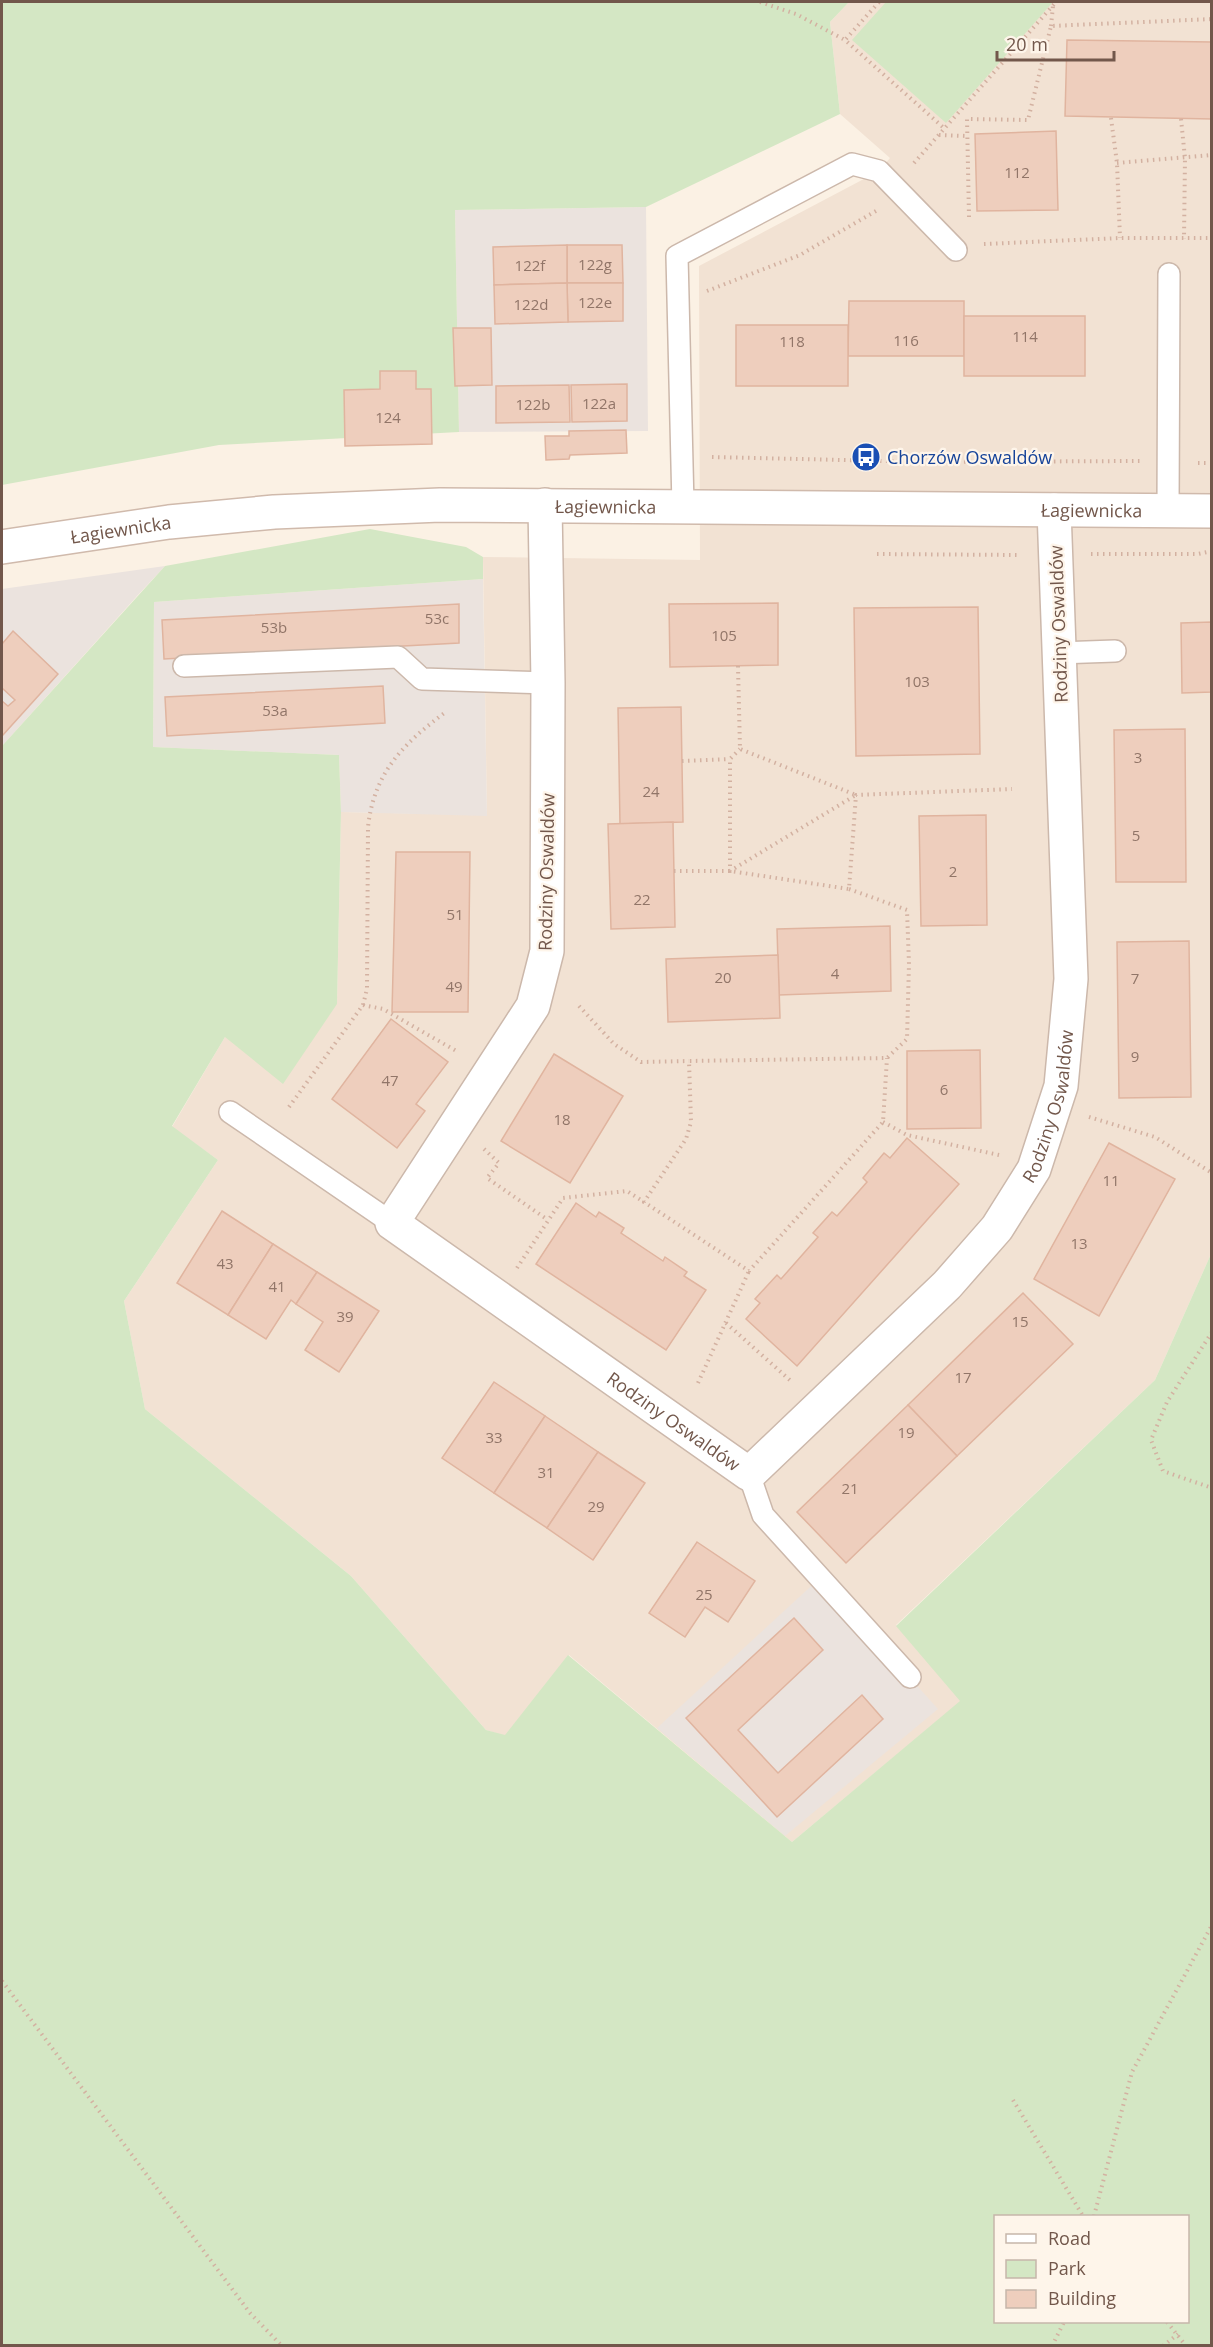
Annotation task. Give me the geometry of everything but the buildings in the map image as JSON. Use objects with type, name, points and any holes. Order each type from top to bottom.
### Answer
[{"type":"street","name":"Łagiewnicka","points":[[2,547],[169,522],[274,512],[440,505],[1212,511]]},
{"type":"street","name":"Rodziny Oswaldów","points":[[545,506],[548,683],[547,951],[533,1006],[392,1223],[749,1474],[947,1285],[997,1228],[1034,1169],[1061,1086],[1071,980],[1054,510]]},
{"type":"lane","points":[[683,506],[678,255],[852,164],[879,171],[956,250]]},
{"type":"lane","points":[[1167,510],[1169,274]]},
{"type":"lane","points":[[1058,653],[1115,651]]},
{"type":"lane","points":[[184,666],[398,657],[422,679],[548,683]]},
{"type":"lane","points":[[230,1112],[392,1223]]},
{"type":"lane","points":[[749,1474],[763,1515],[910,1677]]},
{"type":"path","points":[[760,2],[796,14],[845,40],[945,129]]},
{"type":"path","points":[[845,40],[879,2]]},
{"type":"path","points":[[956,250],[969,230],[967,120],[1028,120],[1055,3]]},
{"type":"path","points":[[704,292],[800,255],[882,207],[894,186],[1055,3]]},
{"type":"path","points":[[1051,26],[1212,19]]},
{"type":"path","points":[[1111,118],[1118,163],[1120,238]]},
{"type":"path","points":[[1181,119],[1185,158],[1184,239]]},
{"type":"path","points":[[939,135],[967,136]]},
{"type":"path","points":[[1118,163],[1212,155]]},
{"type":"path","points":[[969,230],[984,244],[1120,238],[1212,238]]},
{"type":"path","points":[[683,461],[701,457],[930,462],[1168,461],[1212,463]]},
{"type":"path","points":[[730,871],[730,759],[740,748],[738,666]]},
{"type":"path","points":[[289,1107],[363,1005],[367,989],[368,827],[370,808],[381,777],[404,748],[442,714],[485,681]]},
{"type":"path","points":[[740,748],[856,795],[1012,789]]},
{"type":"path","points":[[682,761],[730,759]]},
{"type":"path","points":[[730,871],[856,795]]},
{"type":"path","points":[[849,889],[856,795]]},
{"type":"path","points":[[579,1006],[614,1044],[641,1062],[887,1058],[907,1039],[909,953],[907,910],[849,889],[730,871],[674,871]]},
{"type":"path","points":[[363,1005],[383,1009],[464,1056]]},
{"type":"path","points":[[698,1383],[749,1271],[883,1122],[887,1058]]},
{"type":"path","points":[[644,1202],[686,1139],[691,1122],[689,1061]]},
{"type":"path","points":[[1083,1115],[1155,1137],[1212,1173]]},
{"type":"path","points":[[883,1122],[907,1135],[1001,1155],[1034,1169]]},
{"type":"path","points":[[480,1146],[499,1163],[487,1178],[548,1221]]},
{"type":"path","points":[[496,1297],[563,1198],[627,1191],[749,1271]]},
{"type":"path","points":[[726,1323],[795,1385]]},
{"type":"path","points":[[1212,1332],[1167,1402],[1151,1440],[1163,1471],[1212,1488]]},
{"type":"path","points":[[1095,2215],[1132,2072],[1212,1925]]},
{"type":"path","points":[[2,1981],[250,2313],[282,2346]]},
{"type":"path","points":[[1013,2100],[1082,2215]]},
{"type":"path","points":[[1052,2346],[1064,2323]]},
{"type":"path","points":[[1168,2323],[1186,2346]]},
{"type":"path","points":[[1163,2346],[1178,2334]]},
{"type":"shaded area","points":[[849,2],[1211,2],[1211,1254],[1155,1380],[896,1625],[961,1701],[792,1842],[569,1655],[505,1736],[486,1730],[351,1576],[145,1409],[124,1301],[218,1160],[172,1127],[225,1037],[337,1004],[341,812],[487,815],[483,557],[700,560],[699,266],[879,171],[890,158],[840,114],[830,22]]},
{"type":"shaded area","points":[[646,207],[648,431],[459,432],[455,210]]},
{"type":"shaded area","points":[[165,566],[137,596],[2,746],[2,589]]},
{"type":"shaded area","points":[[483,579],[487,816],[341,812],[339,755],[153,747],[154,602]]},
{"type":"shaded area","points":[[820,1578],[938,1709],[785,1836],[657,1728]]},
{"type":"green space","points":[[2,2],[849,2],[830,22],[840,114],[646,207],[455,210],[459,432],[219,445],[2,485]]},
{"type":"green space","points":[[886,2],[1053,2],[946,123],[852,40]]},
{"type":"green space","points":[[370,529],[466,547],[483,557],[483,579],[154,602],[153,747],[339,755],[341,812],[337,1004],[283,1084],[225,1037],[172,1126],[218,1160],[124,1301],[145,1409],[351,1576],[486,1730],[505,1735],[568,1655],[792,1842],[960,1701],[896,1626],[1155,1380],[1211,1254],[1211,2345],[2,2345],[2,746],[165,566]]},
{"type":"place","name":"Chorzów Oswaldów","points":[[866,457]]}]
